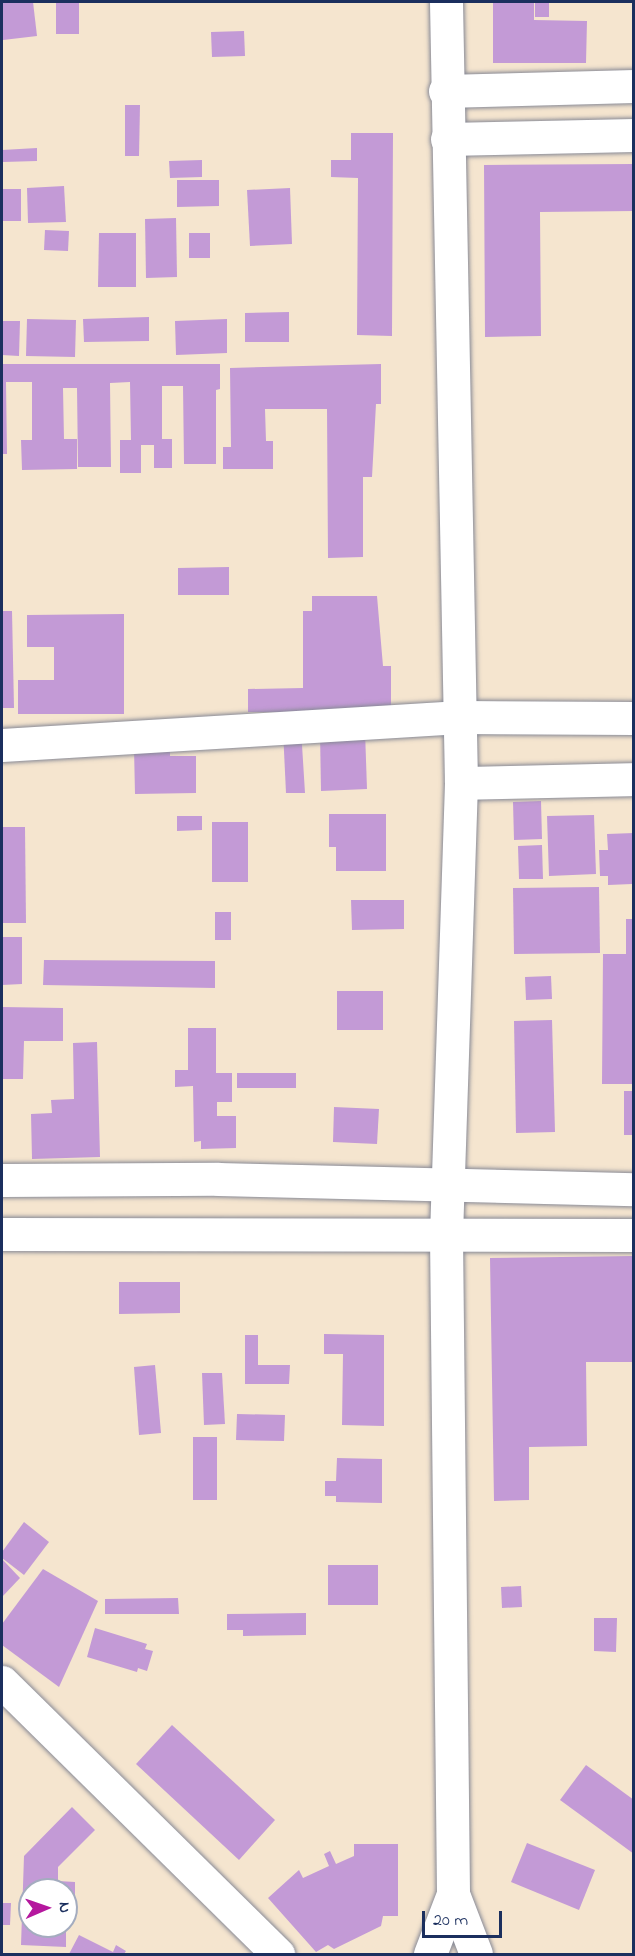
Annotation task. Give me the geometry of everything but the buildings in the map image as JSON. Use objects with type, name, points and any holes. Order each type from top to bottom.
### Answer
[{"type":"street","points":[[446,2],[445,91],[461,783],[446,1235],[453,1894],[476,1954]]},
{"type":"street","points":[[445,91],[633,86]]},
{"type":"street","points":[[447,139],[633,135]]},
{"type":"street","points":[[2,745],[460,717],[633,718]]},
{"type":"street","points":[[461,783],[633,779]]},
{"type":"street","points":[[2,1180],[447,1183],[633,1189]]},
{"type":"street","points":[[2,1193],[13,1233],[633,1235]]},
{"type":"street","points":[[2,1682],[278,1954]]},
{"type":"street","points":[[430,1954],[453,1894]]}]
